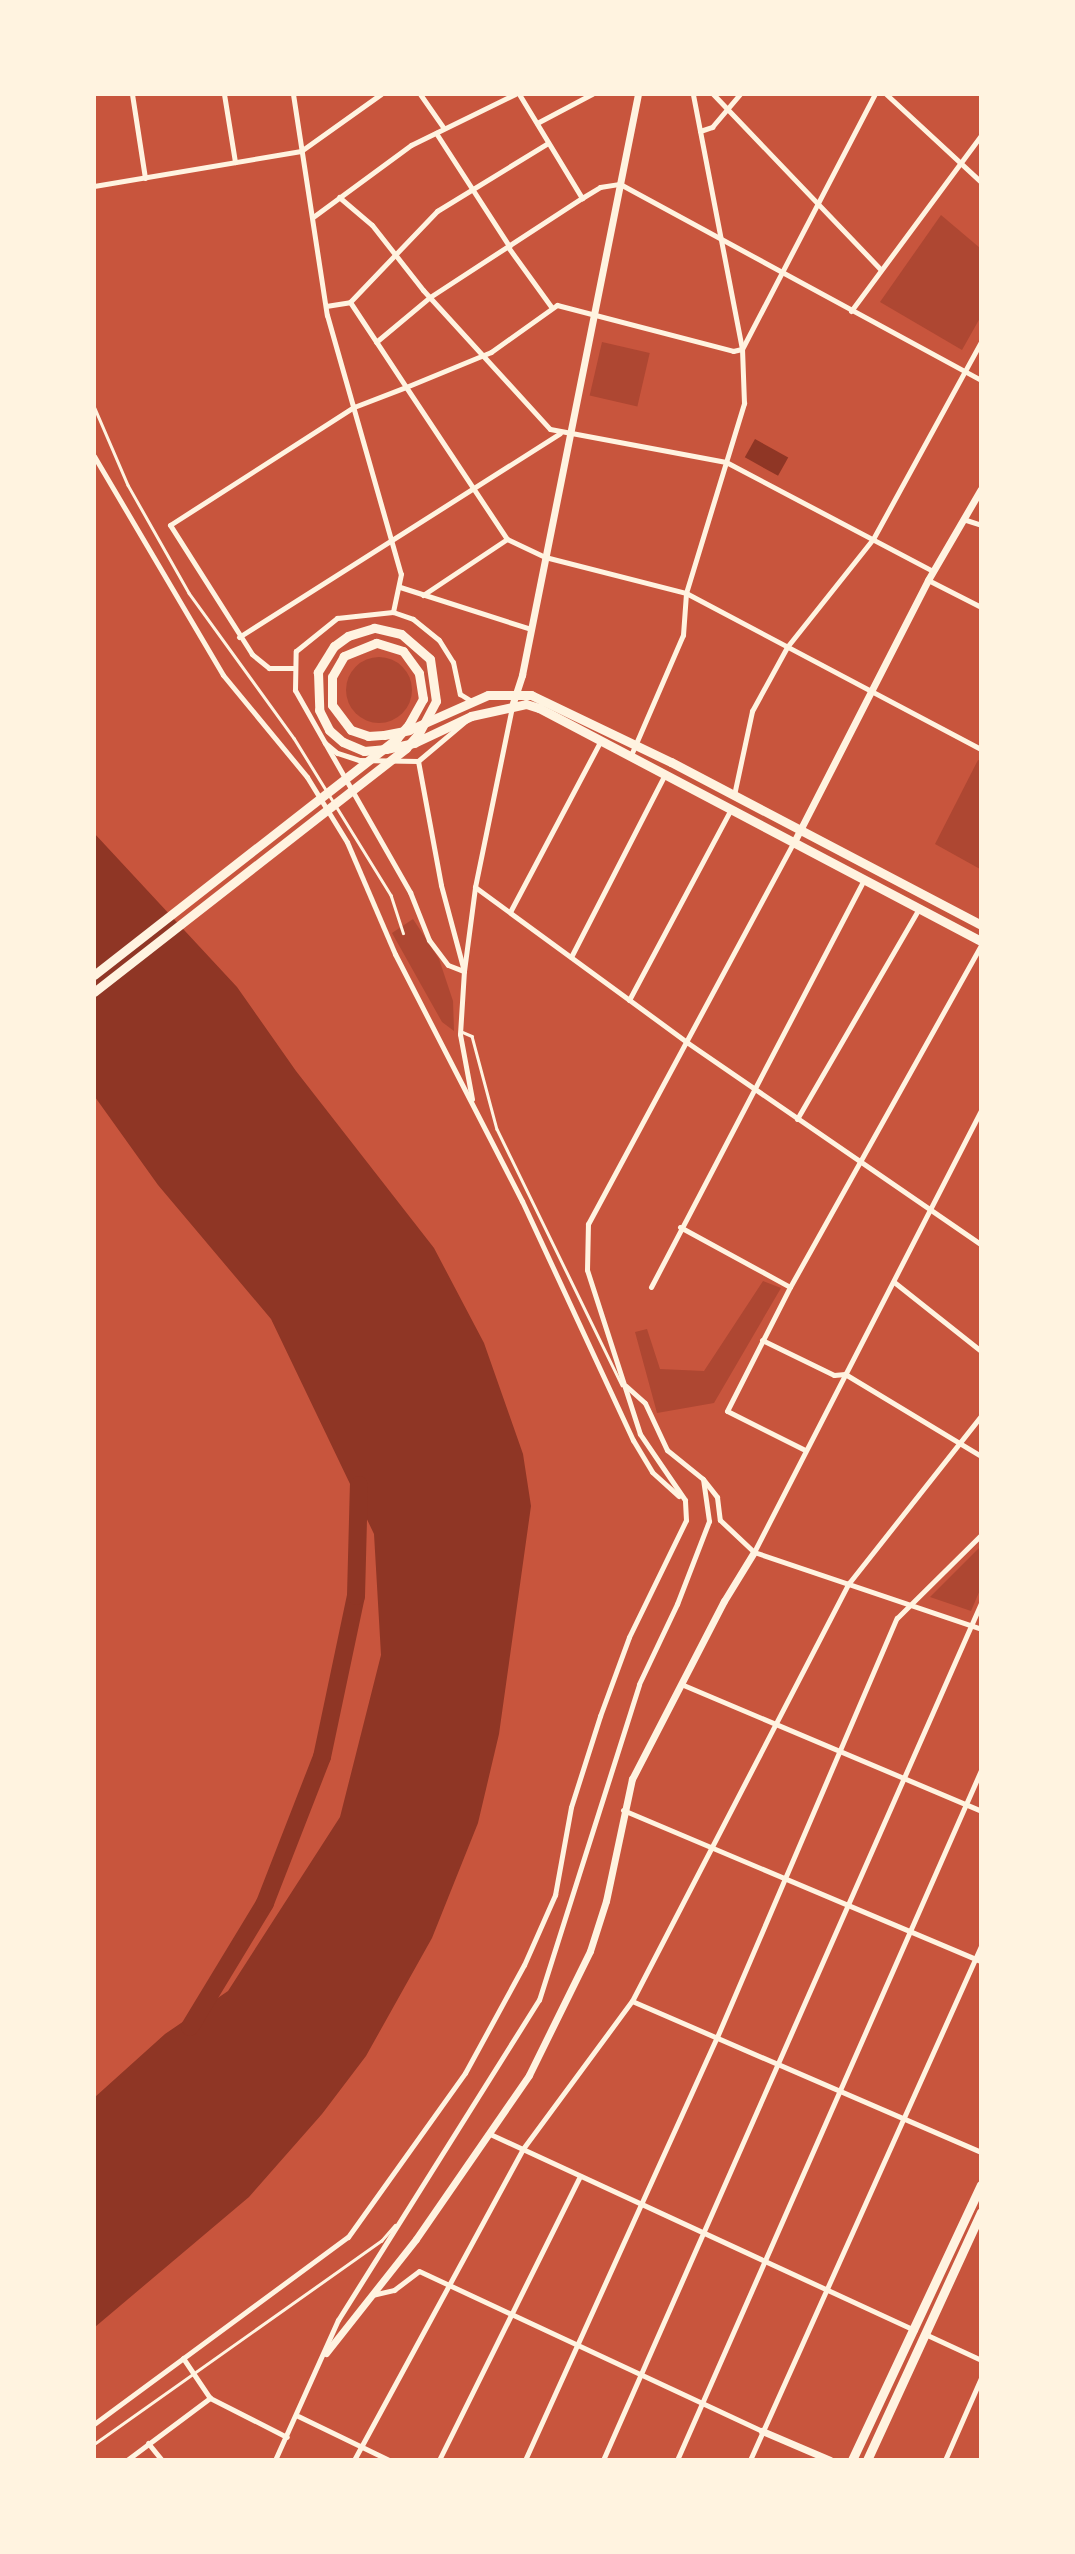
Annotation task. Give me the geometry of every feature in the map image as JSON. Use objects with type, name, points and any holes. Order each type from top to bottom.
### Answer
[{"type":"main road","points":[[94,992],[419,733],[436,701],[429,659],[401,634],[389,629],[361,631],[334,646],[323,659],[315,687],[323,721],[343,742],[364,751],[386,749],[414,743],[471,716],[512,706],[538,708],[601,740],[633,751],[665,774],[920,907],[981,943]]},
{"type":"main road","points":[[94,975],[409,724],[423,699],[419,673],[394,646],[365,644],[344,656],[329,688],[332,705],[351,730],[368,736],[409,730],[471,701],[516,693],[543,699],[633,751],[733,798],[981,925]]},
{"type":"main road","points":[[852,2459],[981,2185]]},
{"type":"main road","points":[[867,2459],[981,2212]]},
{"type":"street","points":[[132,94],[145,178]]},
{"type":"street","points":[[225,94],[235,162]]},
{"type":"street","points":[[293,94],[326,306],[392,539],[400,587],[393,612]]},
{"type":"street","points":[[94,186],[301,151],[381,94]]},
{"type":"street","points":[[420,94],[443,127]]},
{"type":"street","points":[[313,217],[411,145],[443,127],[517,94],[582,198]]},
{"type":"street","points":[[537,123],[592,94]]},
{"type":"street","points":[[472,1102],[460,1031],[464,971],[475,887],[512,706],[531,629],[638,94]]},
{"type":"street","points":[[633,751],[683,635],[686,593],[744,402],[742,349],[693,94]]},
{"type":"street","points":[[713,94],[881,270]]},
{"type":"street","points":[[700,131],[712,127],[740,94]]},
{"type":"street","points":[[293,668],[269,668],[239,637],[170,525],[354,407],[483,356],[557,305],[733,351],[742,349],[785,273],[875,94]]},
{"type":"street","points":[[886,94],[981,182]]},
{"type":"street","points":[[436,133],[552,308]]},
{"type":"street","points":[[851,311],[981,135]]},
{"type":"street","points":[[326,306],[350,302],[437,211],[548,143]]},
{"type":"street","points":[[376,342],[430,297],[582,198],[600,187],[620,184],[981,380]]},
{"type":"street","points":[[339,197],[372,225],[430,297],[550,429],[726,462],[933,571]]},
{"type":"street","points":[[350,302],[507,539],[545,557],[686,593],[981,749]]},
{"type":"street","points":[[733,798],[752,711],[786,647],[873,540],[981,342]]},
{"type":"street","points":[[239,637],[560,433]]},
{"type":"street","points":[[94,456],[223,675],[307,777],[347,842],[396,954],[472,1102],[633,1440],[652,1472],[685,1500]]},
{"type":"street","points":[[94,2424],[348,2237],[465,2073],[524,1965],[555,1895],[571,1807],[629,1637],[684,1531],[685,1500],[640,1434],[587,1270],[584,1242],[588,1224],[688,1043],[928,580],[981,489]]},
{"type":"street","points":[[963,519],[981,525]]},
{"type":"street","points":[[423,595],[507,539]]},
{"type":"street","points":[[928,580],[981,607]]},
{"type":"street","points":[[400,587],[531,629]]},
{"type":"street","points":[[464,971],[448,965],[429,940],[410,892],[295,690],[293,668],[296,651],[337,618],[393,612],[414,619],[439,640],[453,663],[460,694],[471,701]]},
{"type":"street","points":[[325,743],[337,753],[359,760],[418,761],[462,728],[471,716]]},
{"type":"street","points":[[510,912],[601,740]]},
{"type":"street","points":[[418,761],[441,885],[464,971]]},
{"type":"street","points":[[571,957],[665,774]]},
{"type":"street","points":[[629,1000],[731,809]]},
{"type":"street","points":[[651,1287],[680,1227],[864,880]]},
{"type":"street","points":[[475,887],[754,1090],[930,1213],[981,1244]]},
{"type":"street","points":[[797,1119],[920,907]]},
{"type":"street","points":[[805,1450],[727,1411],[790,1287],[981,943]]},
{"type":"street","points":[[326,2353],[490,2134],[529,2074],[590,1951],[606,1901],[623,1810],[636,1770],[754,1552],[981,1111]]},
{"type":"street","points":[[680,1227],[790,1287]]},
{"type":"street","points":[[894,1282],[981,1351]]},
{"type":"street","points":[[762,1340],[834,1375],[845,1374],[960,1446],[981,1456]]},
{"type":"street","points":[[625,1386],[645,1403],[667,1450],[703,1479],[717,1497],[720,1520],[754,1552],[912,1603],[981,1629]]},
{"type":"street","points":[[354,2459],[522,2150],[632,2001],[773,1723],[849,1583],[960,1446],[981,1416]]},
{"type":"street","points":[[275,2459],[298,2416],[338,2320],[412,2207],[539,2000],[639,1684],[677,1604],[709,1521],[703,1479]]},
{"type":"street","points":[[525,2459],[580,2344],[717,2037],[897,1618],[981,1535]]},
{"type":"street","points":[[603,2459],[706,2234],[901,1778],[981,1603]]},
{"type":"street","points":[[681,1684],[981,1811]]},
{"type":"street","points":[[677,2459],[981,1770]]},
{"type":"street","points":[[623,1810],[978,1960]]},
{"type":"street","points":[[750,2459],[903,2117],[978,1960],[981,1946]]},
{"type":"street","points":[[632,2001],[981,2152]]},
{"type":"street","points":[[490,2134],[915,2330]]},
{"type":"street","points":[[439,2459],[514,2314],[580,2176]]},
{"type":"street","points":[[372,2295],[394,2290],[419,2271],[762,2431],[830,2459]]},
{"type":"street","points":[[925,2334],[981,2360]]},
{"type":"street","points":[[183,2358],[210,2398],[287,2437]]},
{"type":"street","points":[[945,2459],[981,2378]]},
{"type":"street","points":[[127,2459],[210,2398]]},
{"type":"street","points":[[298,2416],[389,2459]]},
{"type":"street","points":[[148,2443],[162,2459]]},
{"type":"lane","points":[[94,407],[128,485],[189,593],[294,738],[391,895],[402,933]]},
{"type":"lane","points":[[460,1031],[472,1036],[497,1129],[576,1282],[619,1383],[625,1386]]},
{"type":"lane","points":[[94,2444],[381,2241],[412,2207]]},
{"type":"shaded area","points":[[941,215],[980,248],[980,318],[962,350],[880,302]]},
{"type":"shaded area","points":[[602,342],[650,353],[637,407],[590,396]]},
{"type":"shaded area","points":[[755,439],[788,457],[778,476],[745,457]]},
{"type":"shaded area","points":[[379,657],[392,660],[402,667],[409,677],[412,690],[409,703],[402,713],[392,720],[379,723],[366,720],[356,713],[349,703],[346,690],[349,677],[356,667],[366,660]]},
{"type":"shaded area","points":[[978,760],[981,761],[980,869],[935,844]]},
{"type":"shaded area","points":[[94,833],[237,987],[296,1071],[434,1248],[484,1343],[523,1454],[531,1506],[499,1734],[478,1823],[432,1938],[366,2056],[322,2114],[249,2197],[95,2327],[95,2097],[165,2034],[228,1991],[340,1817],[381,1655],[374,1534],[271,1319],[158,1185],[95,1097]]},
{"type":"shaded area","points":[[413,919],[439,959],[453,1001],[454,1031],[442,1022],[392,933]]},
{"type":"shaded area","points":[[763,1281],[781,1288],[714,1403],[657,1413],[635,1332],[647,1329],[660,1369],[704,1371]]},
{"type":"shaded area","points":[[980,1547],[980,1590],[971,1611],[930,1597]]},
{"type":"waterway","points":[[190,2027],[265,1903],[322,1757],[356,1596],[359,1485]]}]
